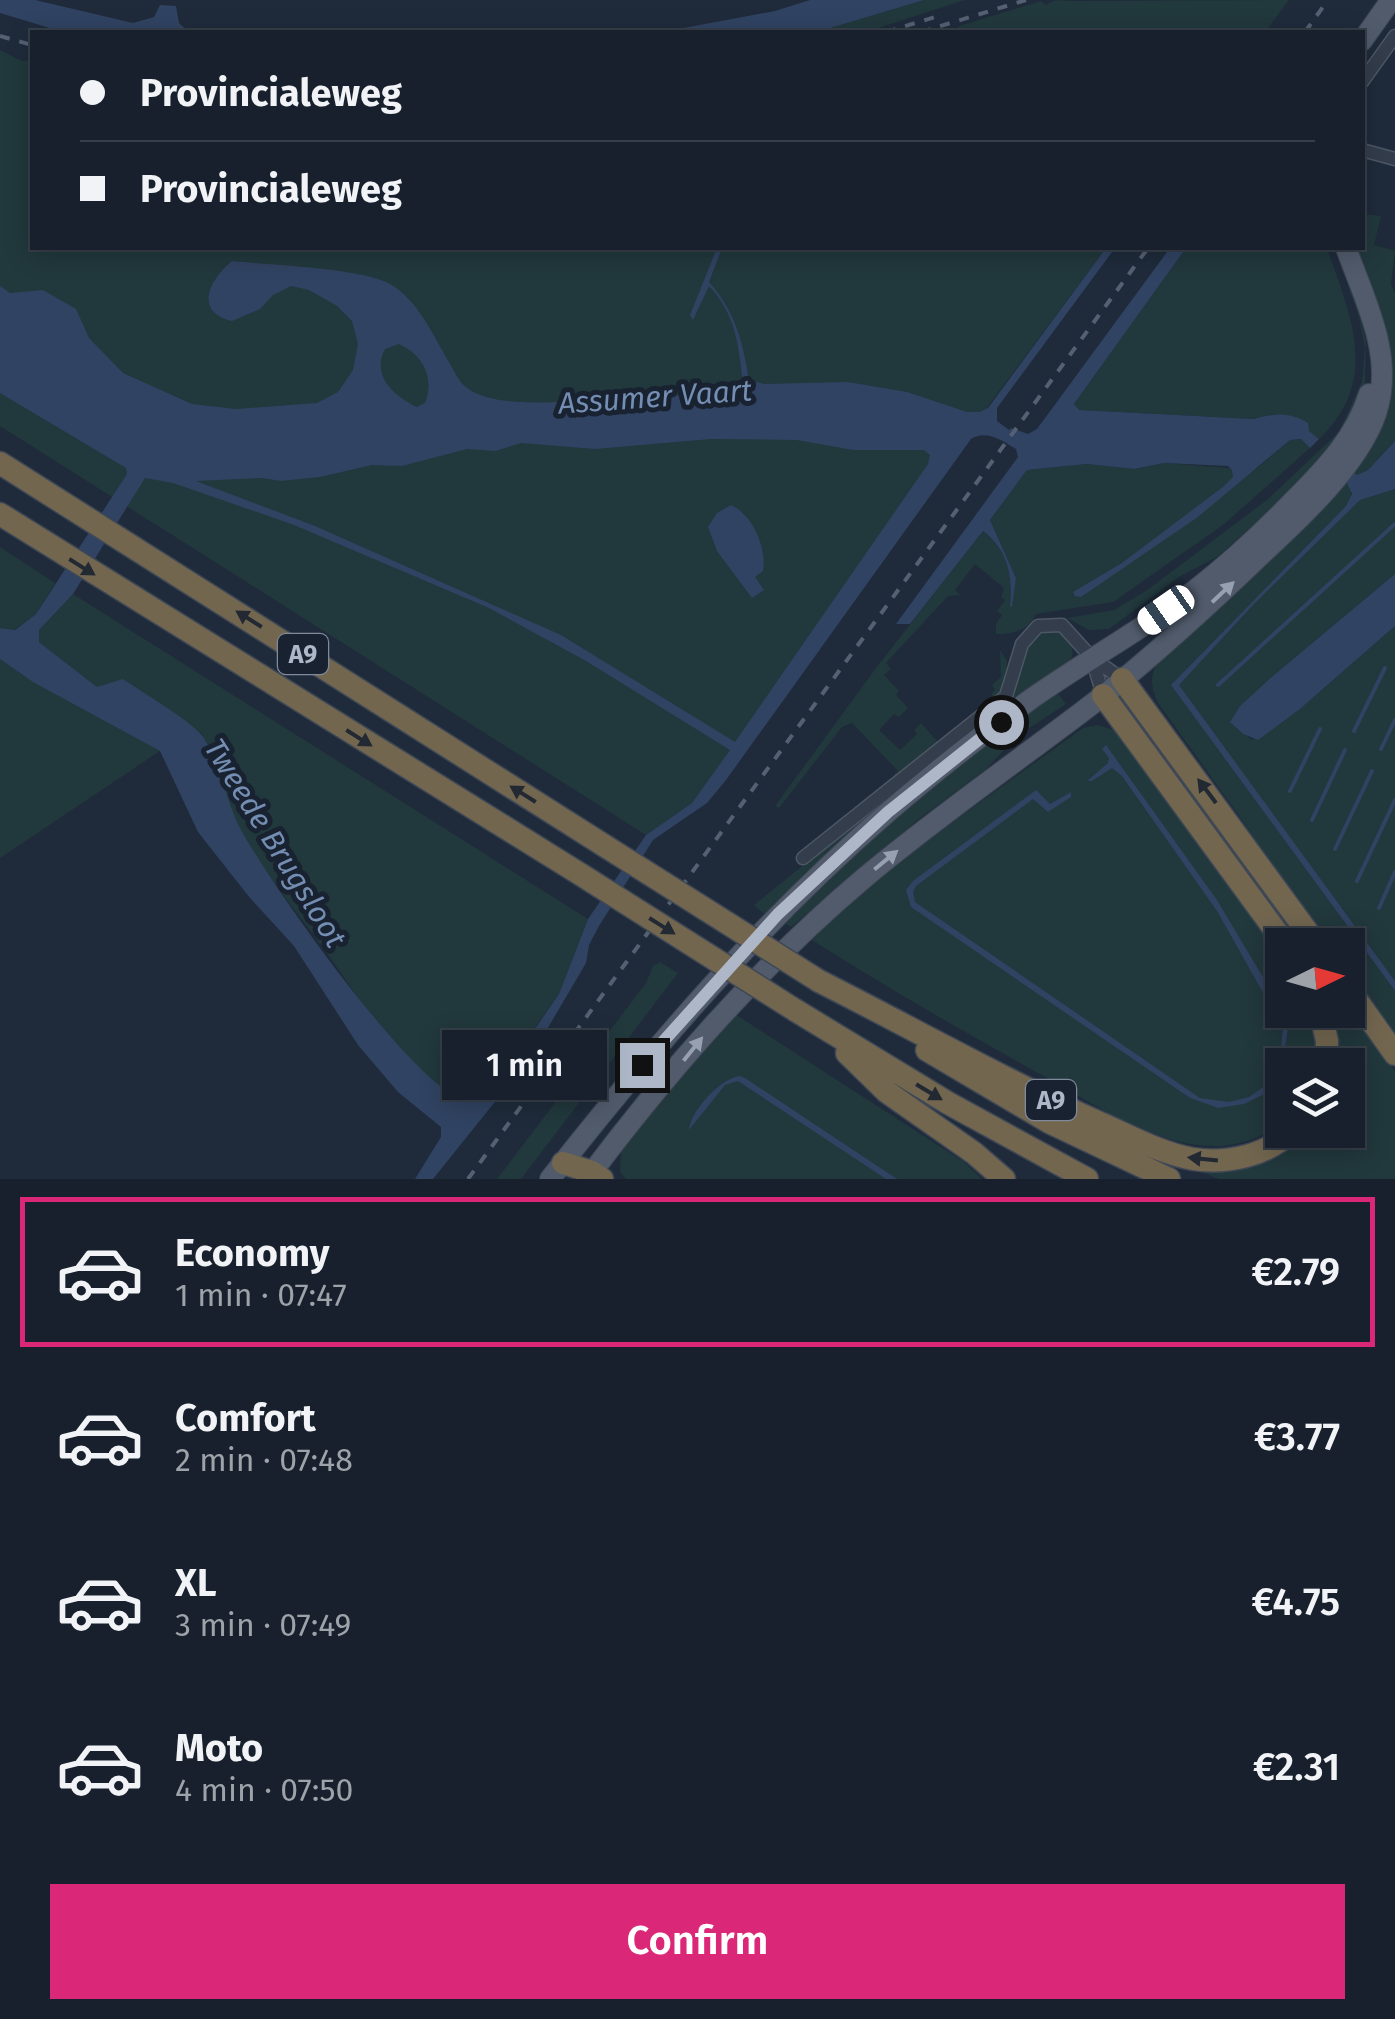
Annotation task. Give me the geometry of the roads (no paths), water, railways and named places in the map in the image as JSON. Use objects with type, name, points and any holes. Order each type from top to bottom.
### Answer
[{"type":"highway","name":"A9","points":[[0,463],[1049,1122],[1169,1179]]},
{"type":"highway","name":"A9","points":[[0,514],[805,1017],[948,1103],[1086,1179]]},
{"type":"highway","points":[[1122,679],[1305,928]]},
{"type":"highway","points":[[1103,695],[1274,928]]},
{"type":"highway","name":"A9","points":[[819,980],[1056,1103],[1164,1151],[1192,1159],[1237,1159],[1266,1148]]},
{"type":"highway","points":[[1365,1012],[1395,1054]]},
{"type":"highway","name":"A9","points":[[805,1017],[887,1092],[1004,1179]]},
{"type":"main road","points":[[1365,37],[1391,0]]},
{"type":"main road","points":[[578,1175],[711,1027],[812,923],[898,851],[1103,695],[1211,603],[1325,479],[1376,414],[1383,384],[1376,323],[1347,250]]},
{"type":"main road","points":[[578,1175],[692,1006],[778,914],[888,812],[1030,700],[1204,582],[1325,479]]},
{"type":"street","points":[[1365,78],[1395,36]]},
{"type":"street","points":[[1365,151],[1395,159]]},
{"type":"street","points":[[803,858],[1006,696],[1019,652],[1032,630],[1044,624],[1062,625],[1092,658],[1122,679]]},
{"type":"street","points":[[1092,658],[1103,695]]},
{"type":"water","points":[[0,0],[35,0],[133,23],[154,17],[160,5],[176,6],[179,23],[187,30],[56,30],[0,13]]},
{"type":"water","points":[[810,0],[924,0],[824,30],[673,30],[775,11]]},
{"type":"water","name":"Assumer Vaart","points":[[716,250],[721,250],[709,282],[736,328],[749,380],[764,384],[848,382],[907,392],[967,412],[980,412],[988,408],[1105,250],[1114,250],[997,408],[997,421],[1009,430],[1028,434],[1037,429],[1169,250],[1185,250],[1074,404],[1079,410],[1254,419],[1288,415],[1308,423],[1309,431],[1319,439],[1310,448],[1301,439],[1290,440],[1198,517],[1081,597],[1073,592],[1122,563],[1224,486],[1233,477],[1232,470],[1228,466],[1164,463],[1134,469],[1087,464],[1027,470],[990,520],[1016,578],[1012,607],[1007,565],[998,547],[983,531],[910,624],[896,624],[1018,457],[1016,449],[994,437],[971,439],[726,780],[707,803],[653,840],[599,926],[589,945],[586,963],[549,1026],[502,1093],[433,1179],[415,1179],[441,1137],[441,1127],[398,1092],[358,1045],[294,946],[198,832],[160,751],[33,682],[0,659],[0,628],[15,630],[36,614],[127,474],[126,468],[0,393],[0,286],[10,293],[43,290],[76,309],[89,338],[123,373],[192,404],[236,409],[317,403],[338,392],[353,370],[358,344],[352,321],[337,306],[309,290],[291,286],[273,295],[260,309],[232,321],[220,316],[212,310],[209,294],[232,261],[359,274],[390,284],[417,309],[463,385],[501,400],[549,402],[691,395],[743,385],[731,320],[709,286],[693,320],[690,315]],"holes":[[[399,344],[425,368],[429,385],[425,403],[417,407],[393,391],[381,368],[385,349]],[[711,439],[797,440],[853,450],[924,450],[930,455],[928,464],[735,742],[561,635],[315,526],[196,481],[320,477],[372,465],[402,466],[467,449],[495,451],[521,443],[595,449]],[[145,478],[173,483],[294,525],[489,608],[586,661],[730,750],[692,803],[646,835],[588,919],[559,994],[532,1033],[471,1101],[448,1092],[418,1066],[309,933],[238,824],[214,758],[199,732],[123,679],[97,687],[39,642],[39,630],[73,594]]]},
{"type":"water","points":[[1395,441],[1395,489],[1360,500],[1253,605],[1179,685],[1356,928],[1349,928],[1171,685],[1346,506],[1352,494],[1345,479],[1352,471],[1357,475],[1368,470]]},
{"type":"water","points":[[731,505],[752,524],[763,552],[763,571],[755,577],[764,590],[752,598],[717,551],[708,527],[717,513]]},
{"type":"water","points":[[1395,574],[1395,626],[1300,709],[1258,740],[1243,734],[1230,722],[1240,706],[1274,675]]},
{"type":"water","points":[[1106,745],[1217,900],[1265,981],[1265,996],[1217,911],[1122,776],[1112,768],[1087,781],[1108,763],[1102,749]]},
{"type":"water","points":[[1036,790],[1050,804],[1071,792],[1071,797],[1048,812],[1033,799],[916,886],[915,902],[1200,1098],[1229,1102],[1249,1097],[1265,1086],[1262,1095],[1244,1104],[1218,1108],[1190,1098],[911,907],[906,890]]},
{"type":"water","points":[[1365,940],[1395,981],[1395,991],[1365,950]]},
{"type":"water","points":[[1283,1028],[1288,1028],[1285,1048],[1281,1048]]},
{"type":"water","points":[[740,1076],[897,1179],[886,1179],[738,1081],[725,1085],[689,1130],[707,1097],[724,1083]]},
{"type":"waterway","points":[[1218,685],[1395,524]]},
{"type":"waterway","points":[[1354,731],[1385,668]]},
{"type":"waterway","points":[[1381,749],[1395,720]]},
{"type":"waterway","points":[[1290,791],[1320,729]]},
{"type":"waterway","points":[[1312,820],[1345,750]]},
{"type":"waterway","points":[[1335,849],[1372,771]]},
{"type":"waterway","points":[[1357,881],[1395,800]]},
{"type":"waterway","points":[[1379,908],[1395,872]]},
{"type":"railway","points":[[928,30],[1026,0]]},
{"type":"railway","points":[[1306,30],[1328,0]]},
{"type":"railway","points":[[893,30],[935,17]]},
{"type":"railway","points":[[0,36],[30,44]]},
{"type":"railway","points":[[468,1179],[1147,250]]},
{"type":"water label","name":"Tweede Brugsloot","points":[[275,843]]}]
